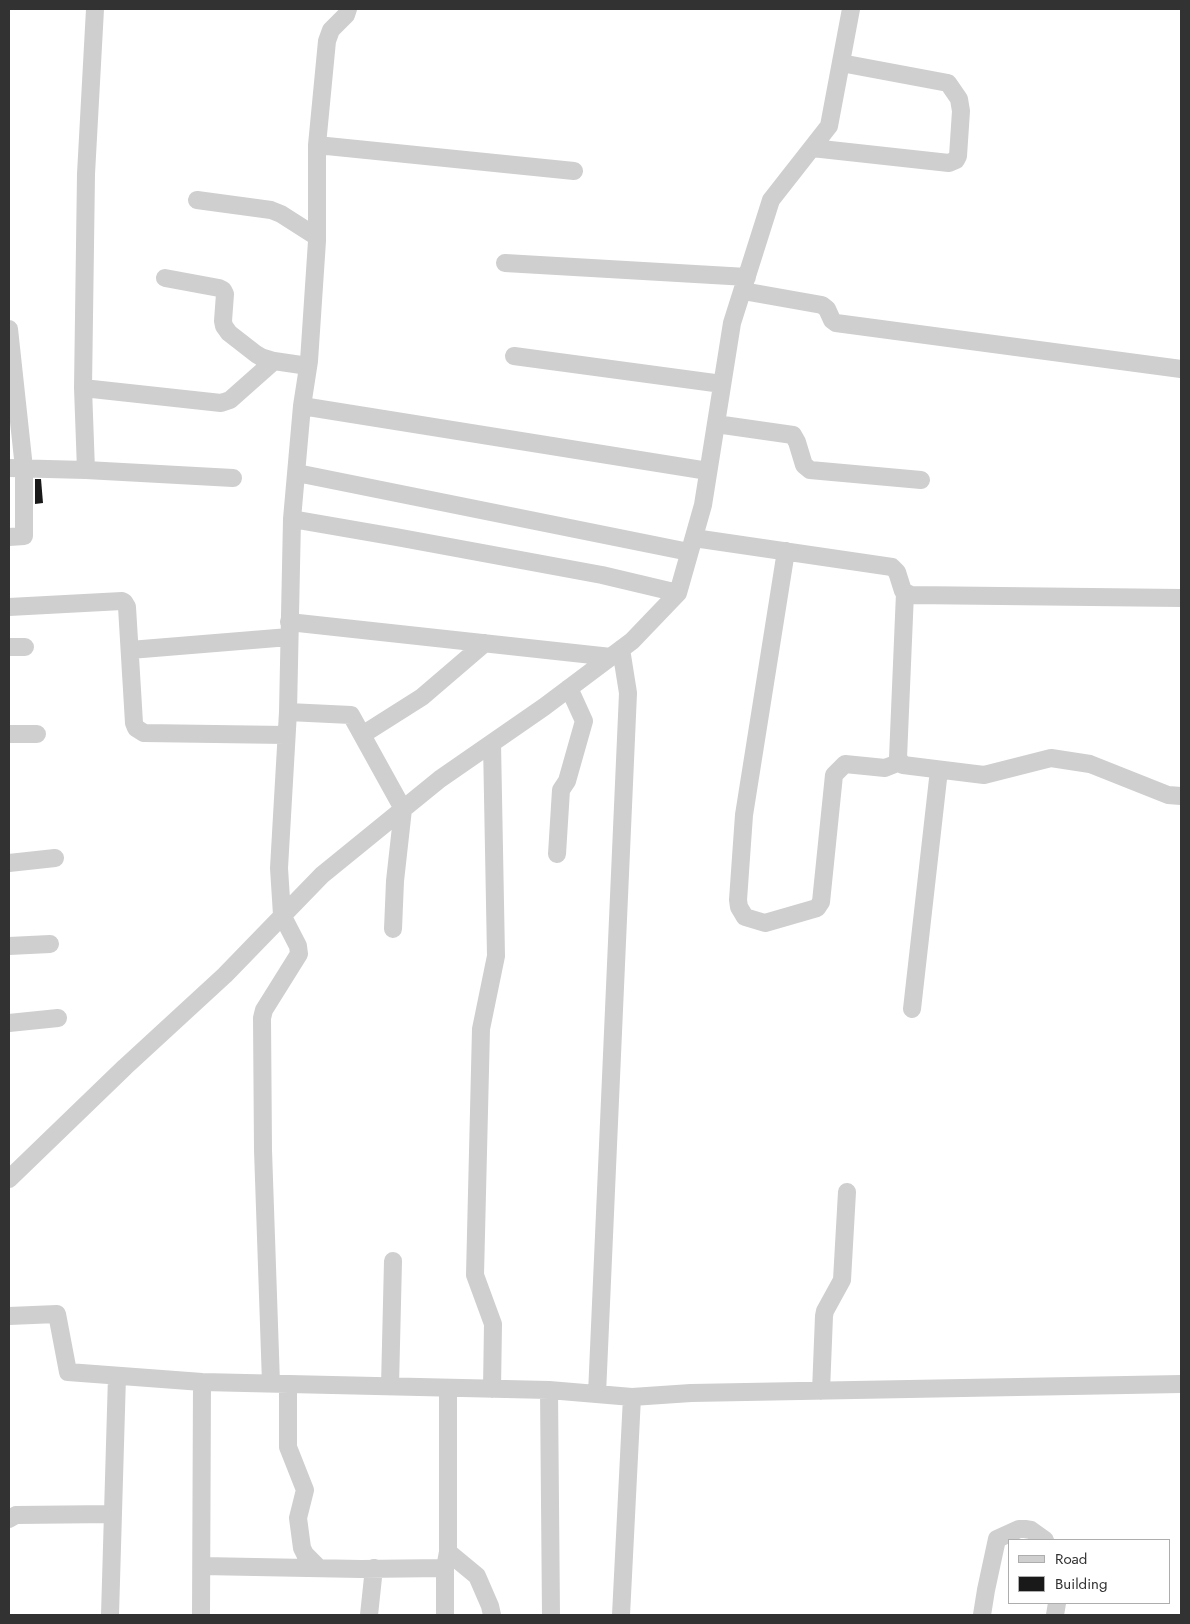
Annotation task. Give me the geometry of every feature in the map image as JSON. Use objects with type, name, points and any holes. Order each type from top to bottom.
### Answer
[{"type":"street","points":[[86,470],[83,388],[86,174],[95,9]]},
{"type":"street","points":[[318,1568],[302,1548],[298,1518],[305,1490],[288,1447],[279,1384],[263,1150],[262,1018],[264,1010],[299,954],[298,946],[282,916],[279,868],[288,712],[292,519],[302,406],[308,366],[317,237],[317,145],[326,41],[331,30],[346,15],[348,9]]},
{"type":"street","points":[[9,1179],[225,974],[322,875],[440,779],[632,641],[678,593],[703,505],[732,323],[772,200],[829,126],[851,9]]},
{"type":"street","points":[[812,148],[949,163],[956,160],[958,156],[961,110],[959,99],[948,83],[841,64]]},
{"type":"street","points":[[317,145],[574,171]]},
{"type":"street","points":[[197,200],[271,210],[281,214],[317,237]]},
{"type":"street","points":[[505,264],[745,284],[822,305],[836,323],[1181,369]]},
{"type":"street","points":[[165,278],[223,290],[225,294],[223,321],[226,330],[256,354],[274,361],[308,366]]},
{"type":"street","points":[[9,329],[16,468],[24,536],[9,537]]},
{"type":"street","points":[[514,356],[722,384]]},
{"type":"street","points":[[83,388],[221,403],[230,400],[274,361]]},
{"type":"street","points":[[302,406],[708,471]]},
{"type":"street","points":[[716,424],[793,436],[797,442],[804,465],[813,471],[921,480]]},
{"type":"street","points":[[16,468],[233,478]]},
{"type":"street","points":[[297,472],[691,545],[786,551],[892,567],[897,572],[905,593],[898,758],[903,766],[984,774],[1051,758],[1090,764],[1168,795],[1181,796]]},
{"type":"street","points":[[292,519],[602,575],[678,593]]},
{"type":"street","points":[[786,551],[744,815],[738,900],[739,907],[745,918],[765,923],[817,908],[821,902],[834,775],[845,764],[884,768],[900,762]]},
{"type":"street","points":[[905,593],[911,595],[1181,598]]},
{"type":"street","points":[[9,607],[122,601],[126,604],[134,723],[140,731],[150,734],[286,735]]},
{"type":"street","points":[[130,650],[289,630],[616,653]]},
{"type":"street","points":[[362,735],[422,698],[485,643]]},
{"type":"street","points":[[597,1394],[628,693],[616,653]]},
{"type":"street","points":[[557,854],[561,790],[567,781],[584,723],[569,688]]},
{"type":"street","points":[[288,712],[351,715],[403,809],[395,881],[393,929]]},
{"type":"street","points":[[9,734],[37,734]]},
{"type":"street","points":[[492,743],[496,956],[481,1029],[475,1276],[492,1324],[492,1389]]},
{"type":"street","points":[[912,1009],[939,770]]},
{"type":"street","points":[[9,863],[55,858]]},
{"type":"street","points":[[9,946],[50,944]]},
{"type":"street","points":[[9,1023],[58,1018]]},
{"type":"street","points":[[821,1391],[824,1316],[842,1280],[847,1192]]},
{"type":"street","points":[[390,1386],[393,1261]]},
{"type":"street","points":[[9,1316],[57,1314],[68,1372],[202,1382],[549,1390],[632,1397],[690,1393],[1181,1384]]},
{"type":"street","points":[[110,1615],[117,1376]]},
{"type":"street","points":[[200,1615],[202,1566],[202,1382]]},
{"type":"street","points":[[445,1615],[448,1388]]},
{"type":"street","points":[[549,1390],[551,1615]]},
{"type":"street","points":[[620,1615],[632,1397]]},
{"type":"street","points":[[9,1519],[16,1515],[113,1514]]},
{"type":"street","points":[[982,1615],[997,1539],[1018,1529],[1030,1530],[1044,1539]]},
{"type":"street","points":[[202,1566],[374,1568],[446,1560],[477,1576],[492,1615]]},
{"type":"street","points":[[369,1615],[374,1568]]},
{"type":"building","points":[[35,479],[41,479],[43,503],[35,504]]}]
